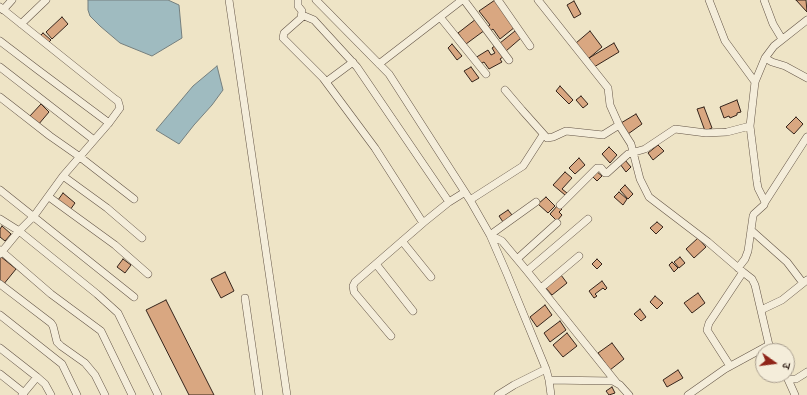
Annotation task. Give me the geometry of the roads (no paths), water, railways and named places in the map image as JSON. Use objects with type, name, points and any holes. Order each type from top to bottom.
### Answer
[{"type":"street","points":[[12,0],[1,9],[118,101],[120,108],[109,123],[63,176],[34,216],[1,252],[51,294],[101,331],[132,395]]},
{"type":"street","points":[[21,24],[46,0]]},
{"type":"street","points":[[229,0],[287,395]]},
{"type":"street","points":[[298,0],[298,6],[302,11],[301,18],[284,33],[283,38],[326,82],[375,148],[423,223]]},
{"type":"street","points":[[316,0],[389,74],[470,200],[490,235],[546,369],[551,395]]},
{"type":"street","points":[[379,64],[463,0],[509,60]]},
{"type":"street","points":[[498,0],[530,46]]},
{"type":"street","points":[[538,0],[605,83],[609,91],[610,105],[619,124],[632,144],[640,179],[649,197],[708,242],[754,281],[769,343]]},
{"type":"street","points":[[709,0],[717,24],[725,41],[755,82]]},
{"type":"street","points":[[764,0],[773,24],[782,39]]},
{"type":"street","points":[[302,14],[314,20],[354,62],[449,202]]},
{"type":"street","points":[[440,17],[486,74]]},
{"type":"street","points":[[765,202],[756,182],[750,126],[755,82],[765,58],[774,46],[807,20]]},
{"type":"street","points":[[0,40],[109,123]]},
{"type":"street","points":[[765,58],[785,66],[807,78]]},
{"type":"street","points":[[326,82],[354,62]]},
{"type":"street","points":[[0,67],[94,140]]},
{"type":"street","points":[[506,90],[543,135],[550,138],[563,132],[572,131],[600,135],[606,133],[619,124]]},
{"type":"street","points":[[0,97],[134,199]]},
{"type":"street","points":[[560,205],[597,168],[601,168],[607,173],[624,157],[645,149],[675,129],[706,133],[727,132],[750,126]]},
{"type":"street","points":[[470,200],[523,166],[543,135]]},
{"type":"street","points":[[730,366],[707,330],[709,323],[741,270],[747,254],[754,214],[764,205],[807,137]]},
{"type":"street","points":[[63,176],[107,208],[142,238]]},
{"type":"street","points":[[0,190],[134,297]]},
{"type":"street","points":[[391,336],[357,296],[353,289],[355,282],[423,223],[449,202],[465,192]]},
{"type":"street","points":[[49,197],[115,246],[148,274]]},
{"type":"street","points":[[490,235],[536,202]]},
{"type":"street","points":[[0,219],[19,231],[97,294],[118,313],[158,395]]},
{"type":"street","points":[[527,271],[588,219]]},
{"type":"street","points":[[517,259],[557,223]]},
{"type":"street","points":[[751,230],[787,262],[805,281],[782,300],[761,310]]},
{"type":"street","points":[[490,235],[502,241],[616,382],[624,388],[629,395]]},
{"type":"street","points":[[402,241],[431,277]]},
{"type":"street","points":[[541,288],[578,256]]},
{"type":"street","points":[[376,264],[413,311]]},
{"type":"street","points":[[0,284],[51,323],[57,342],[89,366],[105,395]]},
{"type":"street","points":[[245,298],[260,395]]},
{"type":"street","points":[[0,315],[62,364],[77,395]]},
{"type":"street","points":[[0,348],[45,384],[51,395]]},
{"type":"street","points":[[688,395],[697,392],[730,366],[755,355]]},
{"type":"street","points":[[498,395],[514,384],[546,369]]},
{"type":"street","points":[[795,379],[807,372]]},
{"type":"street","points":[[0,374],[23,394],[37,377]]},
{"type":"street","points":[[549,380],[616,382]]},
{"type":"street","points":[[790,383],[795,395]]},
{"type":"water","points":[[88,0],[168,0],[179,5],[182,38],[152,56],[120,43],[100,26],[90,16],[88,10]]},
{"type":"water","points":[[217,66],[223,90],[179,144],[156,130],[193,86]]}]
